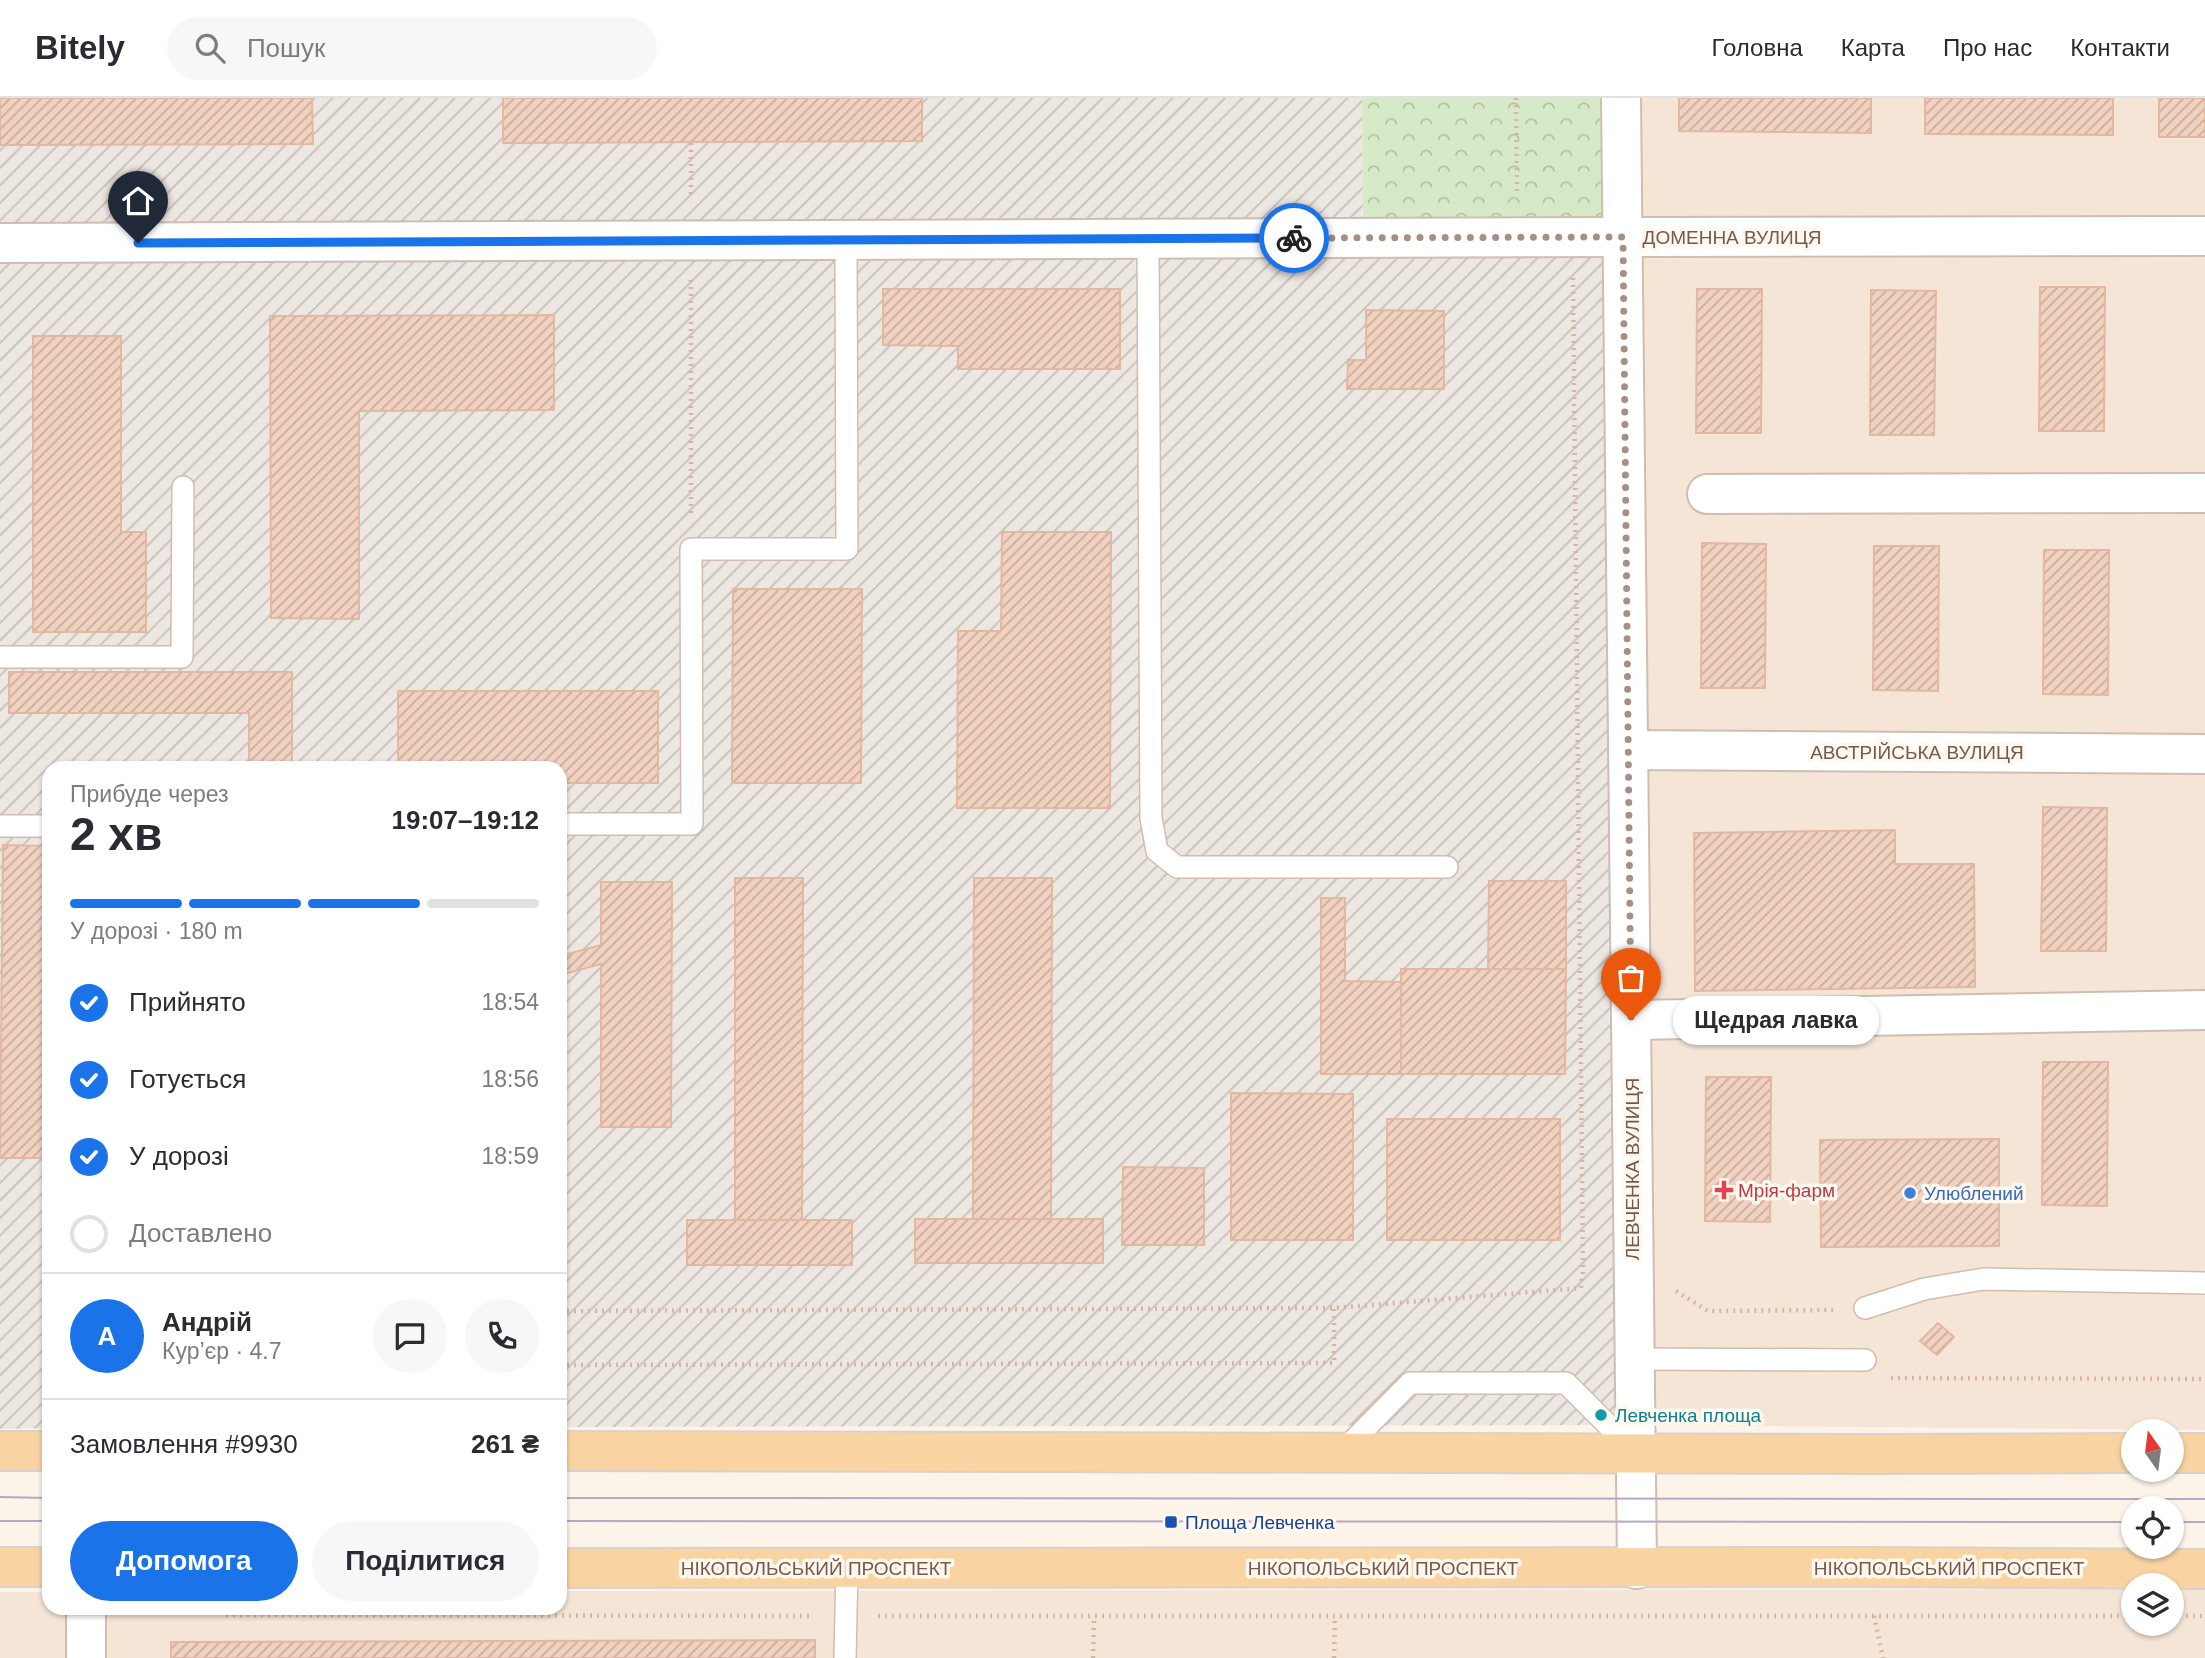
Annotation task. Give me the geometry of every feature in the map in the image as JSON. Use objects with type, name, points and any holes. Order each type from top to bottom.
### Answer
[{"type":"main road","points":[[0,1451],[42,1451]]},
{"type":"main road","points":[[567,1451],[2121,1453]]},
{"type":"main road","points":[[2184,1453],[2205,1453]]},
{"type":"main road","points":[[0,1567],[42,1567]]},
{"type":"main road","name":"НІКОПОЛЬСЬКИЙ ПРОСПЕКТ","points":[[567,1568],[2205,1569]]},
{"type":"street","name":"ЛЕВЧЕНКА ВУЛИЦЯ","points":[[1622,98],[1637,1569]]},
{"type":"street","name":"ДОМЕННА ВУЛИЦЯ","points":[[0,243],[2205,236]]},
{"type":"street","points":[[1707,494],[2205,493]]},
{"type":"street","name":"АВСТРІЙСЬКА ВУЛИЦЯ","points":[[1628,750],[2205,754]]},
{"type":"street","points":[[1631,1020],[2205,1010]]},
{"type":"street","points":[[86,1615],[86,1658]]},
{"type":"lane","points":[[1148,239],[1151,818],[1157,851],[1177,867],[1447,867]]},
{"type":"lane","points":[[567,824],[692,824],[691,549],[847,549],[846,240]]},
{"type":"lane","points":[[0,657],[183,657],[183,487]]},
{"type":"lane","points":[[0,826],[42,826]]},
{"type":"lane","points":[[1865,1308],[1923,1289],[1984,1279],[2205,1283]]},
{"type":"lane","points":[[1633,1359],[1865,1360]]},
{"type":"lane","points":[[1342,1452],[1410,1383],[1566,1383],[1636,1452]]},
{"type":"lane","points":[[845,1658],[847,1568]]},
{"type":"path","points":[[1516,98],[1518,237]]},
{"type":"path","points":[[691,143],[691,549]]},
{"type":"path","points":[[567,1311],[1334,1308],[1581,1288],[1583,1270],[1573,277]]},
{"type":"path","points":[[1674,1290],[1708,1311],[1865,1308]]},
{"type":"path","points":[[567,1365],[1334,1363],[1334,1308]]},
{"type":"path","points":[[1879,1378],[2205,1379]]},
{"type":"path","points":[[226,1615],[2121,1616]]},
{"type":"path","points":[[1093,1658],[1094,1616]]},
{"type":"path","points":[[1334,1658],[1335,1616]]},
{"type":"path","points":[[1874,1616],[1883,1658]]},
{"type":"path","points":[[2184,1616],[2205,1616]]},
{"type":"shaded area","points":[[0,98],[1362,98],[1363,222],[0,226]]},
{"type":"shaded area","points":[[1634,98],[2205,98],[2205,1430],[2184,1430],[2184,1419],[2121,1419],[2121,1429],[1648,1425]]},
{"type":"shaded area","points":[[1609,252],[1621,1425],[567,1427],[567,761],[42,761],[42,1428],[0,1429],[0,259]]},
{"type":"shaded area","points":[[2121,1589],[2121,1636],[2184,1636],[2184,1589],[2205,1589],[2205,1658],[0,1658],[0,1592],[42,1592],[42,1615],[567,1615],[567,1591]]},
{"type":"green space","points":[[1362,98],[1607,98],[1608,220],[1363,222]]},
{"type":"building","points":[[0,98],[312,98],[313,144],[0,145]]},
{"type":"building","points":[[503,98],[922,98],[922,141],[503,143]]},
{"type":"building","points":[[1679,98],[1871,98],[1871,133],[1679,131]]},
{"type":"building","points":[[1925,98],[2113,98],[2113,135],[1925,134]]},
{"type":"building","points":[[2159,98],[2205,98],[2205,137],[2159,137]]},
{"type":"building","points":[[2040,287],[2105,287],[2104,431],[2039,431]]},
{"type":"building","points":[[883,289],[1120,289],[1120,369],[958,369],[958,346],[883,345]]},
{"type":"building","points":[[1697,289],[1762,289],[1761,433],[1696,433]]},
{"type":"building","points":[[1871,290],[1936,291],[1934,435],[1870,435]]},
{"type":"building","points":[[1366,310],[1444,311],[1444,389],[1347,389],[1348,360],[1366,360]]},
{"type":"building","points":[[554,315],[554,410],[359,411],[359,619],[271,618],[270,316]]},
{"type":"building","points":[[33,336],[121,336],[121,532],[146,532],[146,632],[33,632]]},
{"type":"building","points":[[1002,532],[1111,532],[1110,808],[957,808],[958,631],[1001,631]]},
{"type":"building","points":[[1702,543],[1766,544],[1765,688],[1701,688]]},
{"type":"building","points":[[1874,546],[1939,546],[1938,691],[1873,690]]},
{"type":"building","points":[[2044,550],[2109,550],[2108,695],[2043,694]]},
{"type":"building","points":[[733,589],[862,589],[861,783],[732,783]]},
{"type":"building","points":[[9,672],[292,672],[292,761],[249,761],[249,713],[9,713]]},
{"type":"building","points":[[398,691],[658,691],[658,783],[567,783],[567,761],[398,761]]},
{"type":"building","points":[[2043,807],[2107,808],[2106,951],[2041,951]]},
{"type":"building","points":[[1895,830],[1895,864],[1974,864],[1975,987],[1695,991],[1694,833]]},
{"type":"building","points":[[3,845],[42,846],[42,1158],[0,1158]]},
{"type":"building","points":[[735,878],[803,878],[802,1220],[735,1220]]},
{"type":"building","points":[[974,878],[1052,878],[1051,1219],[973,1219]]},
{"type":"building","points":[[1489,881],[1566,881],[1566,969],[1488,969]]},
{"type":"building","points":[[601,882],[672,882],[671,1127],[601,1127],[601,964],[567,973],[567,954],[601,945]]},
{"type":"building","points":[[1321,898],[1345,898],[1345,981],[1401,982],[1401,1074],[1321,1074]]},
{"type":"building","points":[[1401,969],[1566,969],[1565,1074],[1401,1074]]},
{"type":"building","points":[[2043,1062],[2108,1062],[2107,1206],[2042,1205]]},
{"type":"building","points":[[1706,1077],[1771,1077],[1770,1222],[1705,1221]]},
{"type":"building","points":[[1231,1093],[1353,1094],[1353,1240],[1231,1240]]},
{"type":"building","points":[[1387,1119],[1560,1119],[1560,1240],[1387,1240]]},
{"type":"building","points":[[1999,1139],[1999,1246],[1821,1247],[1820,1140]]},
{"type":"building","points":[[1123,1167],[1204,1168],[1204,1245],[1122,1245]]},
{"type":"building","points":[[915,1219],[1103,1219],[1103,1263],[915,1263]]},
{"type":"building","points":[[687,1220],[852,1220],[852,1265],[687,1265]]},
{"type":"building","points":[[1938,1323],[1954,1337],[1937,1355],[1920,1341]]},
{"type":"building","points":[[815,1640],[815,1658],[171,1658],[171,1642]]},
{"type":"tram line","points":[[0,1497],[42,1498]]},
{"type":"tram line","points":[[567,1498],[2205,1499]]},
{"type":"tram line","points":[[0,1521],[42,1521]]},
{"type":"tram line","points":[[567,1521],[2121,1522]]},
{"type":"tram line","points":[[2184,1522],[2205,1522]]},
{"type":"way so far","points":[[1294,238],[1623,237],[1631,1020]]},
{"type":"place","name":"Щедрая лавка","points":[[1631,1020]]},
{"type":"place","name":"Мрія-фарм","points":[[1724,1190]]},
{"type":"place","name":"Улюблений","points":[[1910,1193]]},
{"type":"place","name":"Левченка площа","points":[[1601,1415]]},
{"type":"place","name":"Площа Левченка","points":[[1171,1522]]},
{"type":"route","points":[[138,243],[1294,238]]}]
